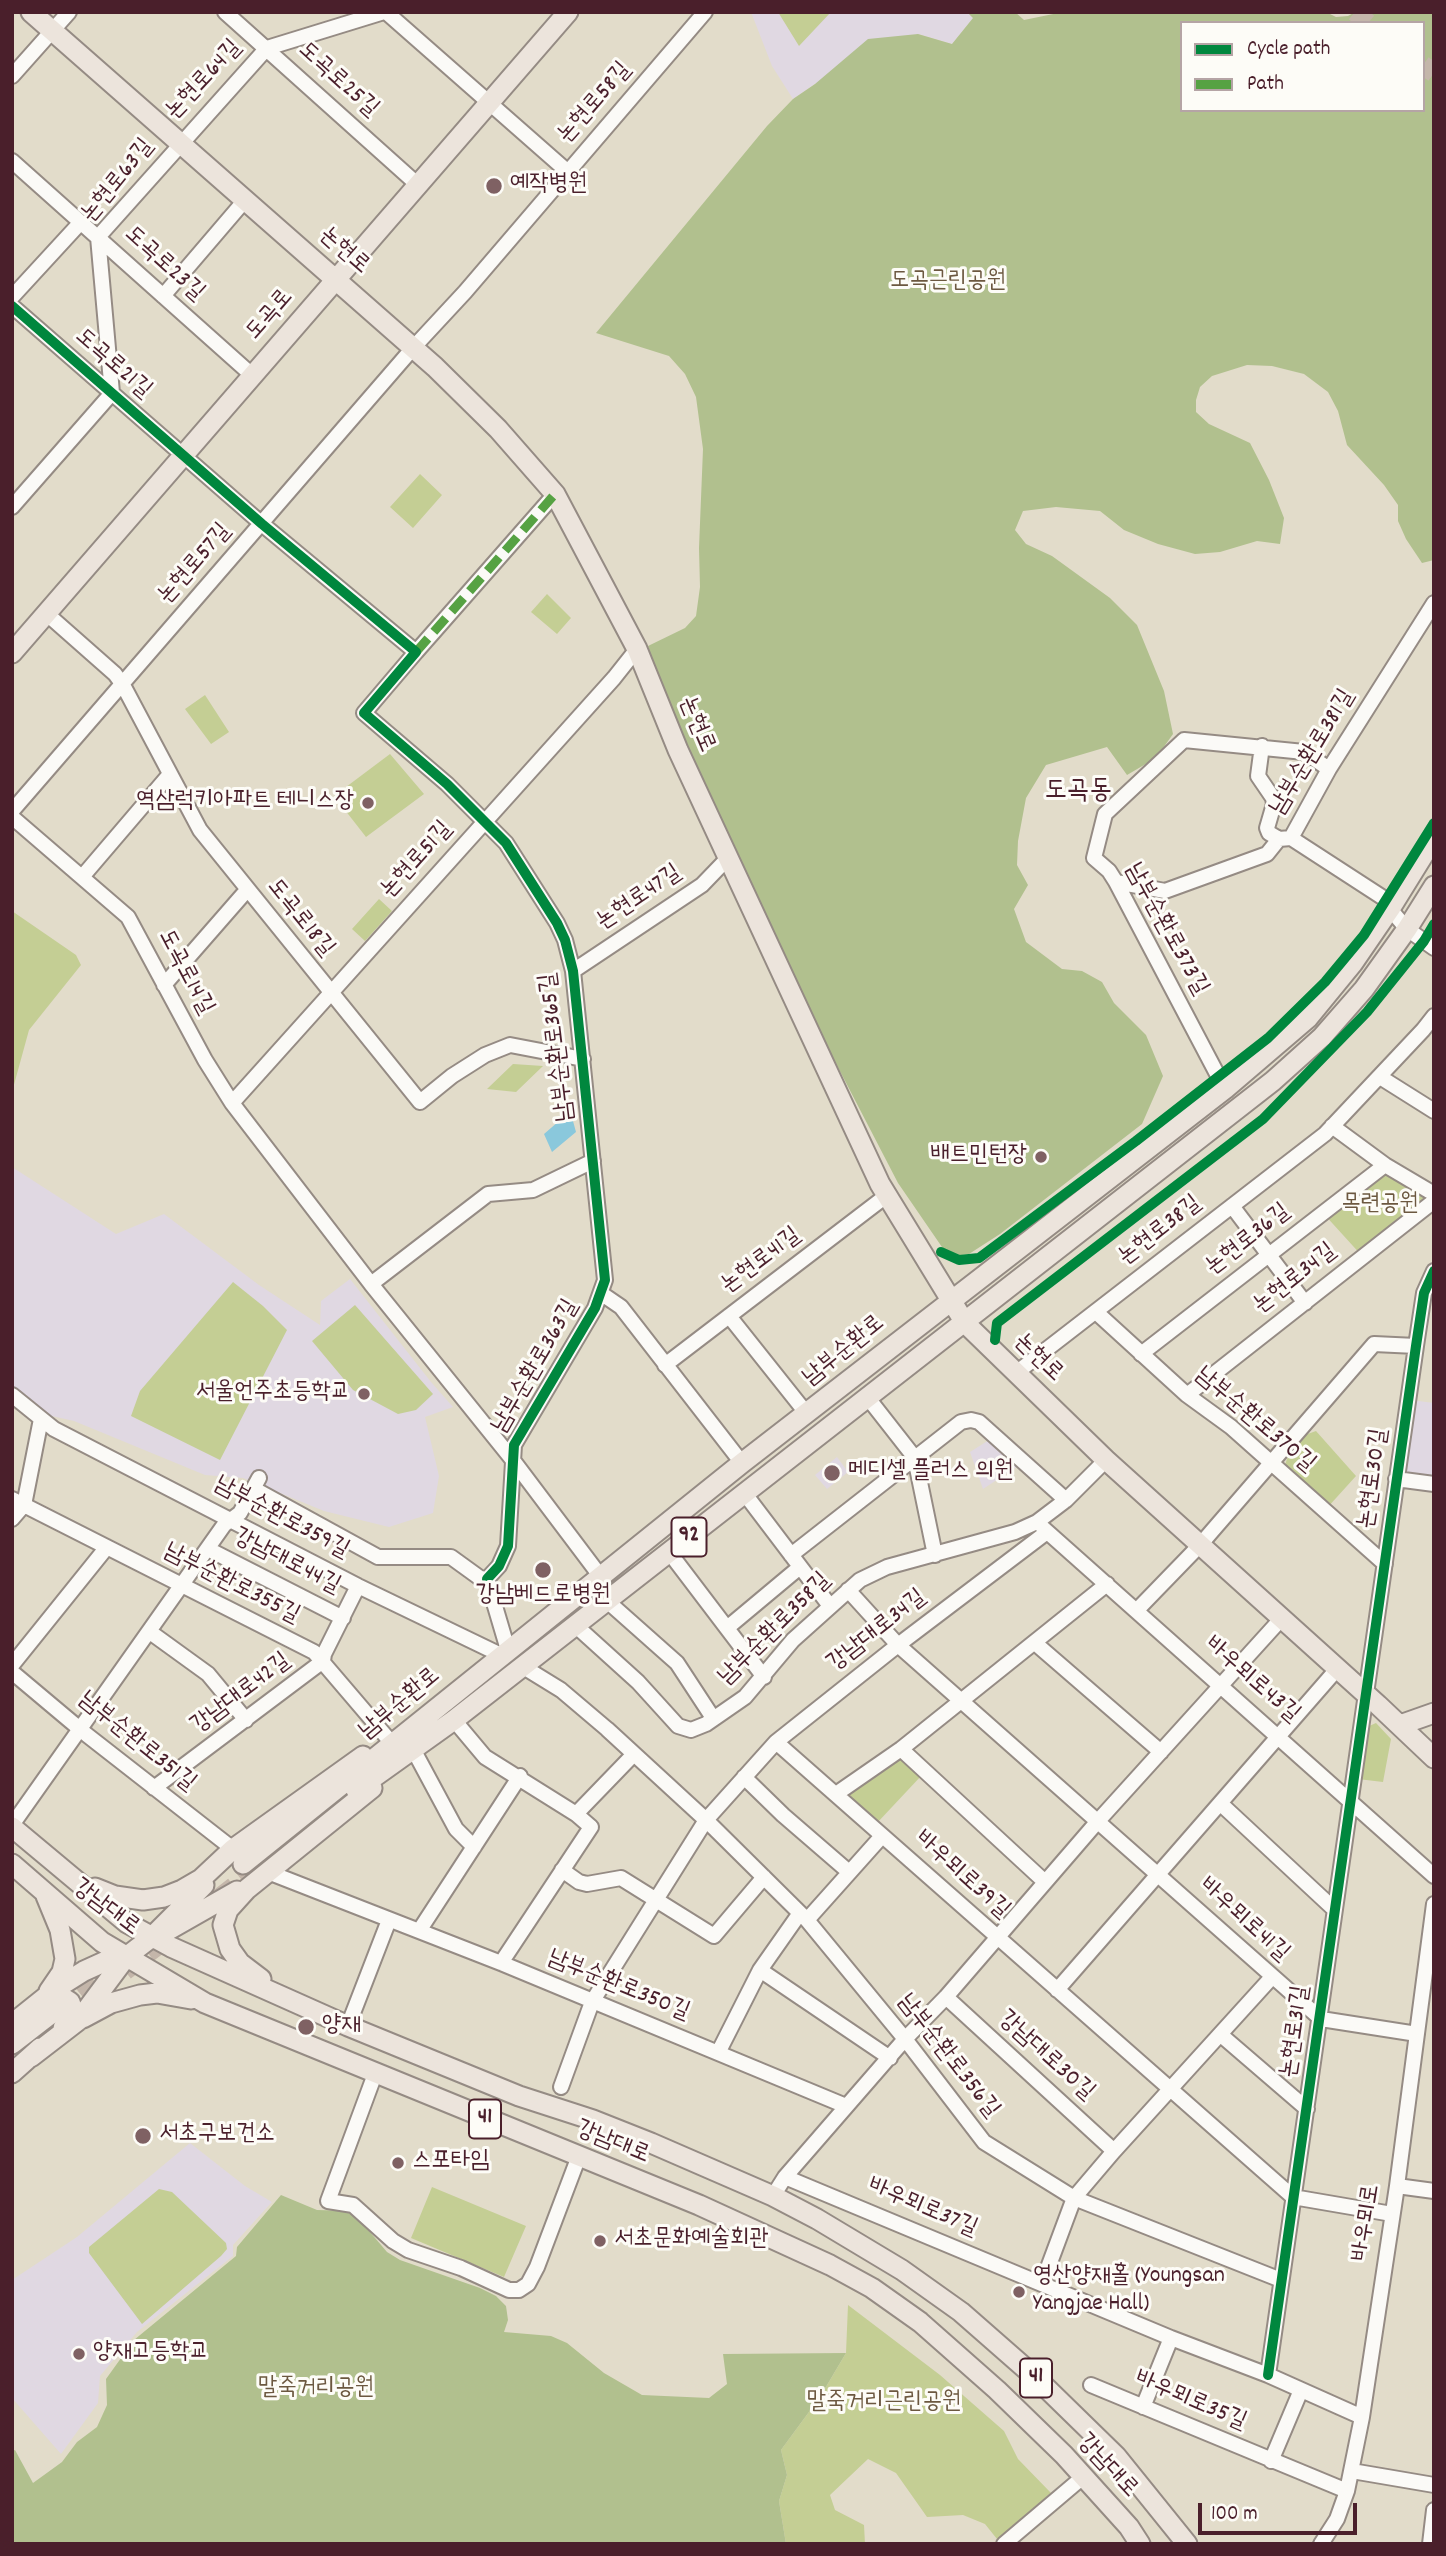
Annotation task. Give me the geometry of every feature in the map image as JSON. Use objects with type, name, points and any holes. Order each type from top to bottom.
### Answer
[{"type":"main road","name":"논현로","points":[[31,12],[337,278],[498,429],[555,494],[637,649],[678,750],[886,1196],[965,1323],[1106,1460],[1434,1758]]},
{"type":"main road","name":"도곡로","points":[[12,653],[568,12]]},
{"type":"main road","name":"남부순환로","points":[[252,1867],[349,1781],[411,1739],[505,1653],[950,1300],[1079,1204],[1225,1089],[1308,1018],[1345,975],[1434,838]]},
{"type":"main road","name":"남부순환로","points":[[411,1739],[454,1720],[1273,1081],[1322,1037],[1364,989],[1434,886]]},
{"type":"main road","points":[[1345,975],[1364,989]]},
{"type":"main road","points":[[1400,1725],[1434,1713]]},
{"type":"main road","points":[[152,1937],[197,1914],[252,1867],[350,1764],[390,1741],[411,1739]]},
{"type":"main road","points":[[12,2044],[60,2012],[152,1937],[206,1882],[252,1867],[366,1793],[411,1739]]},
{"type":"main road","name":"강남대로","points":[[12,1826],[127,1923],[152,1937],[348,2026],[519,2096],[593,2120],[773,2196],[902,2270],[987,2334],[1116,2456],[1187,2544]]},
{"type":"main road","name":"강남대로","points":[[12,1864],[102,1942],[205,2003],[699,2205],[830,2265],[872,2288],[920,2322],[972,2367],[1083,2477],[1129,2527],[1140,2544]]},
{"type":"main road","points":[[64,1871],[115,1896],[156,1899],[182,1890],[201,1879],[252,1867]]},
{"type":"main road","points":[[252,1867],[228,1910],[223,1925],[224,1934],[230,1950],[240,1963],[298,2005]]},
{"type":"main road","points":[[44,1893],[60,1930],[65,1959],[58,1979],[60,2012]]},
{"type":"main road","points":[[12,2073],[60,2012],[84,1971],[106,1961],[126,1957]]},
{"type":"main road","points":[[12,2024],[140,1995],[166,1994],[205,2003]]},
{"type":"main road","points":[[22,2058],[72,2020],[74,2014],[70,2002],[59,1995],[60,2012]]},
{"type":"street","points":[[12,76],[69,12]]},
{"type":"street","name":"도곡로25길","points":[[225,12],[418,185]]},
{"type":"street","points":[[385,12],[568,172]]},
{"type":"street","name":"논현로64길","points":[[180,143],[267,48],[385,12]]},
{"type":"street","name":"논현로58길","points":[[413,348],[466,292],[703,14]]},
{"type":"street","name":"논현로63길","points":[[112,393],[98,237],[180,143]]},
{"type":"street","name":"도곡로23길","points":[[12,161],[253,376]]},
{"type":"street","points":[[163,296],[246,200]]},
{"type":"street","points":[[12,297],[80,222]]},
{"type":"street","name":"도곡로21길","points":[[12,306],[262,524],[416,652]]},
{"type":"street","name":"논현로57길","points":[[12,811],[413,348]]},
{"type":"street","points":[[12,507],[112,393]]},
{"type":"street","points":[[416,652],[555,494]]},
{"type":"street","name":"남부순환로381길","points":[[1116,882],[1165,891],[1267,854],[1285,838],[1434,603]]},
{"type":"street","name":"도곡로18길","points":[[47,614],[115,674],[200,830],[420,1102],[452,1076],[485,1055],[510,1045],[583,1059]]},
{"type":"street","name":"논현로51길","points":[[232,1103],[637,649]]},
{"type":"street","name":"남부순환로365길","points":[[416,652],[364,713],[447,784],[506,843],[565,940],[573,971],[583,1059],[605,1280],[602,1294]]},
{"type":"street","name":"남부순환로373길","points":[[1225,1089],[1116,882],[1109,871],[1094,858],[1105,814],[1184,740],[1262,746]]},
{"type":"street","points":[[1329,769],[1304,752],[1262,746],[1258,776],[1273,798],[1267,828],[1269,833],[1285,838],[1385,899],[1407,929],[1434,948]]},
{"type":"street","points":[[82,877],[170,774]]},
{"type":"street","name":"도곡로14길","points":[[12,817],[128,917],[232,1103]]},
{"type":"street","name":"논현로47길","points":[[573,971],[702,885],[728,858]]},
{"type":"street","points":[[164,985],[247,890]]},
{"type":"street","name":"논현로38길","points":[[1017,1373],[1332,1126],[1380,1077],[1428,1034],[1434,1016]]},
{"type":"street","points":[[1380,1077],[1434,1111]]},
{"type":"street","name":"남부순환로363길","points":[[232,1103],[371,1284],[512,1459],[601,1577]]},
{"type":"street","points":[[1332,1126],[1385,1165],[1434,1194]]},
{"type":"street","points":[[371,1284],[488,1194],[533,1190],[593,1161]]},
{"type":"street","name":"논현로36길","points":[[1141,1354],[1385,1165]]},
{"type":"street","name":"논현로41길","points":[[665,1364],[886,1196]]},
{"type":"street","name":"논현로34길","points":[[1187,1395],[1434,1201]]},
{"type":"street","points":[[1232,1206],[1305,1303]]},
{"type":"street","name":"논현로30길","points":[[1366,1694],[1424,1293],[1434,1271]]},
{"type":"street","points":[[602,1294],[621,1307],[742,1463]]},
{"type":"street","name":"남부순환로363길","points":[[487,1579],[499,1566],[508,1546],[514,1445],[602,1294]]},
{"type":"street","name":"남부순환로370길","points":[[1096,1312],[1187,1395],[1212,1411],[1385,1564]]},
{"type":"street","points":[[729,1316],[807,1414]]},
{"type":"street","points":[[1137,1611],[1199,1545],[1374,1344],[1416,1346]]},
{"type":"street","name":"남부순환로359길","points":[[12,1395],[41,1419],[96,1451],[231,1518],[358,1586],[505,1653]]},
{"type":"street","points":[[868,1398],[915,1458],[935,1555]]},
{"type":"street","points":[[12,1519],[41,1419]]},
{"type":"street","points":[[727,1628],[795,1561],[961,1422],[979,1422],[1066,1500]]},
{"type":"street","name":"남부순환로358길","points":[[575,1625],[638,1682],[678,1726],[691,1730],[745,1697],[793,1640],[860,1580],[887,1567],[1015,1532],[1037,1522],[1066,1500],[1106,1460]]},
{"type":"street","points":[[1396,1479],[1434,1484]]},
{"type":"street","name":"강남대로44길","points":[[12,1826],[208,1549],[231,1518],[240,1513],[256,1483],[378,1557],[451,1558],[480,1578],[487,1579]]},
{"type":"street","points":[[745,1494],[830,1606]]},
{"type":"street","name":"남부순환로355길","points":[[18,1502],[314,1652],[390,1741]]},
{"type":"street","name":"바우뫼로43길","points":[[1037,1522],[1434,1876]]},
{"type":"street","name":"강남대로34길","points":[[561,2087],[592,2002],[706,1820],[776,1742],[1047,1532]]},
{"type":"street","points":[[12,1665],[107,1547]]},
{"type":"street","name":"강남대로44길","points":[[208,1549],[343,1618]]},
{"type":"street","points":[[669,1552],[764,1677]]},
{"type":"street","points":[[487,1579],[502,1622],[505,1653]]},
{"type":"street","points":[[836,1794],[901,1749],[1107,1584]]},
{"type":"street","name":"강남대로42길","points":[[154,1788],[323,1661],[358,1586]]},
{"type":"street","name":"바우뫼로41길","points":[[848,1590],[898,1645],[1321,2019]]},
{"type":"street","points":[[606,1600],[677,1663],[713,1718]]},
{"type":"street","points":[[773,2196],[785,2177],[905,2039],[946,1997],[1098,1821],[1282,1618]]},
{"type":"street","points":[[150,1632],[208,1674],[246,1720]]},
{"type":"street","points":[[1035,1643],[1161,1752]]},
{"type":"street","name":"남부순환로356길","points":[[522,1666],[561,1689],[706,1820],[804,1916],[984,2141],[1074,2198],[1281,2280]]},
{"type":"street","points":[[1057,1990],[1338,1668]]},
{"type":"street","name":"남부순환로351길","points":[[12,1672],[252,1867]]},
{"type":"street","name":"논현로31길","points":[[1268,2375],[1366,1694]]},
{"type":"street","points":[[454,1720],[485,1757],[520,1776],[576,1814],[634,1754]]},
{"type":"street","name":"남부순환로","points":[[411,1739],[456,1829],[474,1847]]},
{"type":"street","name":"바우뫼로39길","points":[[776,1742],[1293,2197]]},
{"type":"street","points":[[901,1749],[1045,1882]]},
{"type":"street","points":[[419,1931],[520,1776]]},
{"type":"street","points":[[744,1777],[849,1872]]},
{"type":"street","points":[[1221,1804],[1335,1910]]},
{"type":"street","name":"남부순환로350길","points":[[502,1963],[591,1827],[576,1814]]},
{"type":"street","points":[[718,2053],[760,1970],[804,1916],[882,1836]]},
{"type":"street","name":"남부순환로350길","points":[[252,1867],[502,1963],[846,2106]]},
{"type":"street","points":[[562,1870],[579,1882],[587,1884],[621,1878],[714,1936],[764,1877]]},
{"type":"street","name":"바우뫼로","points":[[1321,2544],[1337,2519],[1347,2491],[1362,2417],[1417,2034],[1427,1998],[1434,1904]]},
{"type":"street","points":[[348,2026],[389,1920]]},
{"type":"street","points":[[760,1970],[890,2058]]},
{"type":"street","points":[[1042,2284],[1074,2198],[1272,1977]]},
{"type":"street","name":"강남대로30길","points":[[946,1997],[1114,2151]]},
{"type":"street","points":[[1321,2019],[1417,2034]]},
{"type":"street","name":"논현로31길","points":[[1221,2035],[1307,2109]]},
{"type":"street","points":[[375,2074],[328,2201],[353,2206],[393,2241],[408,2250],[461,2268],[509,2290],[519,2290],[528,2284],[537,2267],[579,2156]]},
{"type":"street","name":"바우뫼로37길","points":[[785,2177],[1171,2338],[1268,2375],[1362,2417]]},
{"type":"street","points":[[1397,2186],[1434,2191]]},
{"type":"street","points":[[1293,2197],[1392,2214]]},
{"type":"street","points":[[1143,2407],[1171,2338]]},
{"type":"street","name":"바우뫼로35길","points":[[1091,2385],[1347,2491]]},
{"type":"street","points":[[1271,2461],[1301,2390]]},
{"type":"street","points":[[1352,2471],[1434,2485]]},
{"type":"street","points":[[1004,2544],[1021,2539],[1083,2477]]},
{"type":"street","points":[[1431,2542],[1434,2510]]},
{"type":"shaded area","points":[[751,12],[967,12],[973,18],[952,44],[918,34],[815,84],[793,99],[772,66]]},
{"type":"shaded area","points":[[12,1167],[116,1234],[164,1214],[259,1285],[320,1325],[321,1301],[350,1279],[453,1407],[425,1417],[439,1476],[433,1513],[389,1527],[324,1511],[243,1478],[205,1475],[74,1421],[47,1415],[18,1392],[12,1387]]},
{"type":"shaded area","points":[[1411,1400],[1434,1403],[1434,1480],[1401,1476]]},
{"type":"shaded area","points":[[989,1440],[1018,1466],[983,1489],[970,1452]]},
{"type":"shaded area","name":"메디셀 플러스 의원","points":[[837,1457],[848,1472],[827,1489],[815,1475]]},
{"type":"shaded area","points":[[190,2143],[245,2186],[272,2202],[233,2245],[233,2256],[137,2332],[100,2376],[98,2403],[61,2454],[12,2398],[12,2280],[77,2237]]},
{"type":"green space","points":[[778,12],[831,12],[799,46]]},
{"type":"green space","name":"도곡근린공원","points":[[967,12],[1015,12],[1024,20],[1063,12],[1326,12],[1336,17],[1355,12],[1434,12],[1434,560],[1422,563],[1406,539],[1398,521],[1398,505],[1384,485],[1347,445],[1338,411],[1328,392],[1304,374],[1272,366],[1247,365],[1212,376],[1200,387],[1196,412],[1209,424],[1250,443],[1284,518],[1280,544],[1257,541],[1220,552],[1195,554],[1158,544],[1124,530],[1100,511],[1056,507],[1023,511],[1015,530],[1026,544],[1052,556],[1110,598],[1137,625],[1164,691],[1173,734],[1156,758],[1127,775],[1107,747],[1046,765],[1026,798],[1018,841],[1017,865],[1028,885],[1014,909],[1026,942],[1062,969],[1082,971],[1102,982],[1114,1003],[1146,1035],[1163,1076],[1142,1124],[1000,1234],[969,1254],[954,1256],[944,1250],[898,1183],[745,888],[658,678],[648,646],[685,628],[696,616],[700,587],[703,449],[696,397],[685,374],[669,356],[596,333],[767,126],[793,99],[868,39],[918,34],[952,44],[973,18]]},
{"type":"green space","points":[[420,474],[442,495],[413,528],[390,507]]},
{"type":"green space","points":[[547,594],[571,618],[557,634],[531,612]]},
{"type":"green space","points":[[205,695],[229,732],[211,744],[185,709]]},
{"type":"green space","name":"역삼럭키아파트 테니스장","points":[[390,754],[424,794],[366,837],[334,796]]},
{"type":"green space","points":[[379,899],[392,911],[365,941],[352,929]]},
{"type":"green space","points":[[12,911],[76,955],[81,965],[29,1030],[12,1092]]},
{"type":"green space","points":[[513,1064],[543,1066],[516,1092],[487,1089]]},
{"type":"green space","name":"목련공원","points":[[1385,1165],[1434,1194],[1363,1257],[1323,1213]]},
{"type":"green space","points":[[233,1282],[287,1330],[220,1460],[131,1416],[140,1391]]},
{"type":"green space","points":[[355,1305],[433,1394],[416,1410],[398,1414],[353,1390],[312,1341]]},
{"type":"green space","points":[[1316,1431],[1356,1476],[1327,1508],[1285,1465],[1290,1450],[1302,1436]]},
{"type":"green space","points":[[1376,1723],[1391,1739],[1383,1782],[1358,1779],[1367,1727]]},
{"type":"green space","points":[[899,1753],[922,1775],[877,1823],[843,1793]]},
{"type":"green space","points":[[432,2187],[526,2226],[504,2277],[411,2238]]},
{"type":"green space","points":[[159,2189],[172,2192],[226,2243],[227,2249],[142,2324],[89,2253],[89,2247]]},
{"type":"green space","name":"말죽거리공원","points":[[281,2195],[317,2210],[352,2211],[387,2252],[400,2260],[496,2296],[506,2306],[508,2320],[504,2332],[551,2336],[567,2343],[604,2373],[642,2395],[709,2398],[727,2384],[723,2354],[846,2353],[820,2397],[781,2450],[787,2475],[779,2501],[786,2544],[12,2544],[12,2451],[15,2450],[33,2483],[62,2462],[77,2442],[97,2427],[107,2405],[106,2379],[134,2340],[236,2256],[237,2247]]},
{"type":"green space","name":"말죽거리근린공원","points":[[848,2305],[940,2375],[1004,2431],[1018,2459],[1051,2493],[997,2539],[985,2524],[963,2515],[927,2517],[896,2473],[868,2459],[830,2495],[835,2510],[864,2525],[865,2544],[786,2544],[779,2501],[787,2475],[781,2450],[820,2397],[846,2353]]},
{"type":"water","points":[[567,1099],[576,1132],[552,1152],[544,1134],[566,1115]]},
{"type":"tunnel","points":[[1355,12],[1366,21]]},
{"type":"tunnel","points":[[1425,66],[1434,73]]},
{"type":"tunnel","points":[[219,1898],[251,1873]]},
{"type":"tunnel","points":[[125,1971],[173,1934]]},
{"type":"tunnel","points":[[56,2010],[120,1959]]},
{"type":"marked path","points":[[416,652],[555,494]]},
{"type":"cycle path","points":[[12,306],[262,524],[416,652],[364,713],[447,784],[506,843],[565,940],[573,971],[605,1280],[595,1308],[514,1445],[508,1546],[499,1566],[487,1579]]},
{"type":"cycle path","points":[[941,1252],[959,1260],[979,1258],[1268,1038],[1325,982],[1364,935],[1434,823]]},
{"type":"cycle path","points":[[995,1340],[997,1323],[1263,1119],[1367,1012],[1424,941],[1434,924]]},
{"type":"cycle path","points":[[1268,2375],[1416,1346],[1424,1293],[1434,1271]]},
{"type":"place","name":"예작병원","points":[[494,186]]},
{"type":"place","name":"역삼럭키아파트 테니스장","points":[[368,803]]},
{"type":"place","name":"배트민턴장","points":[[1041,1157]]},
{"type":"place","name":"서울언주초등학교","points":[[364,1394]]},
{"type":"place","name":"메디셀 플러스 의원","points":[[832,1473]]},
{"type":"place","name":"강남베드로병원","points":[[543,1570]]},
{"type":"place","name":"양재","points":[[306,2027]]},
{"type":"place","name":"서초구보건소","points":[[143,2136]]},
{"type":"place","name":"스포타임","points":[[398,2163]]},
{"type":"place","name":"서초문화예술회관","points":[[600,2241]]},
{"type":"place","name":"영산양재홀 (Youngsan Yangjae Hall)","points":[[1019,2292]]},
{"type":"place","name":"양재고등학교","points":[[79,2354]]},
{"type":"district","name":"도곡동","points":[[1078,793]]}]
